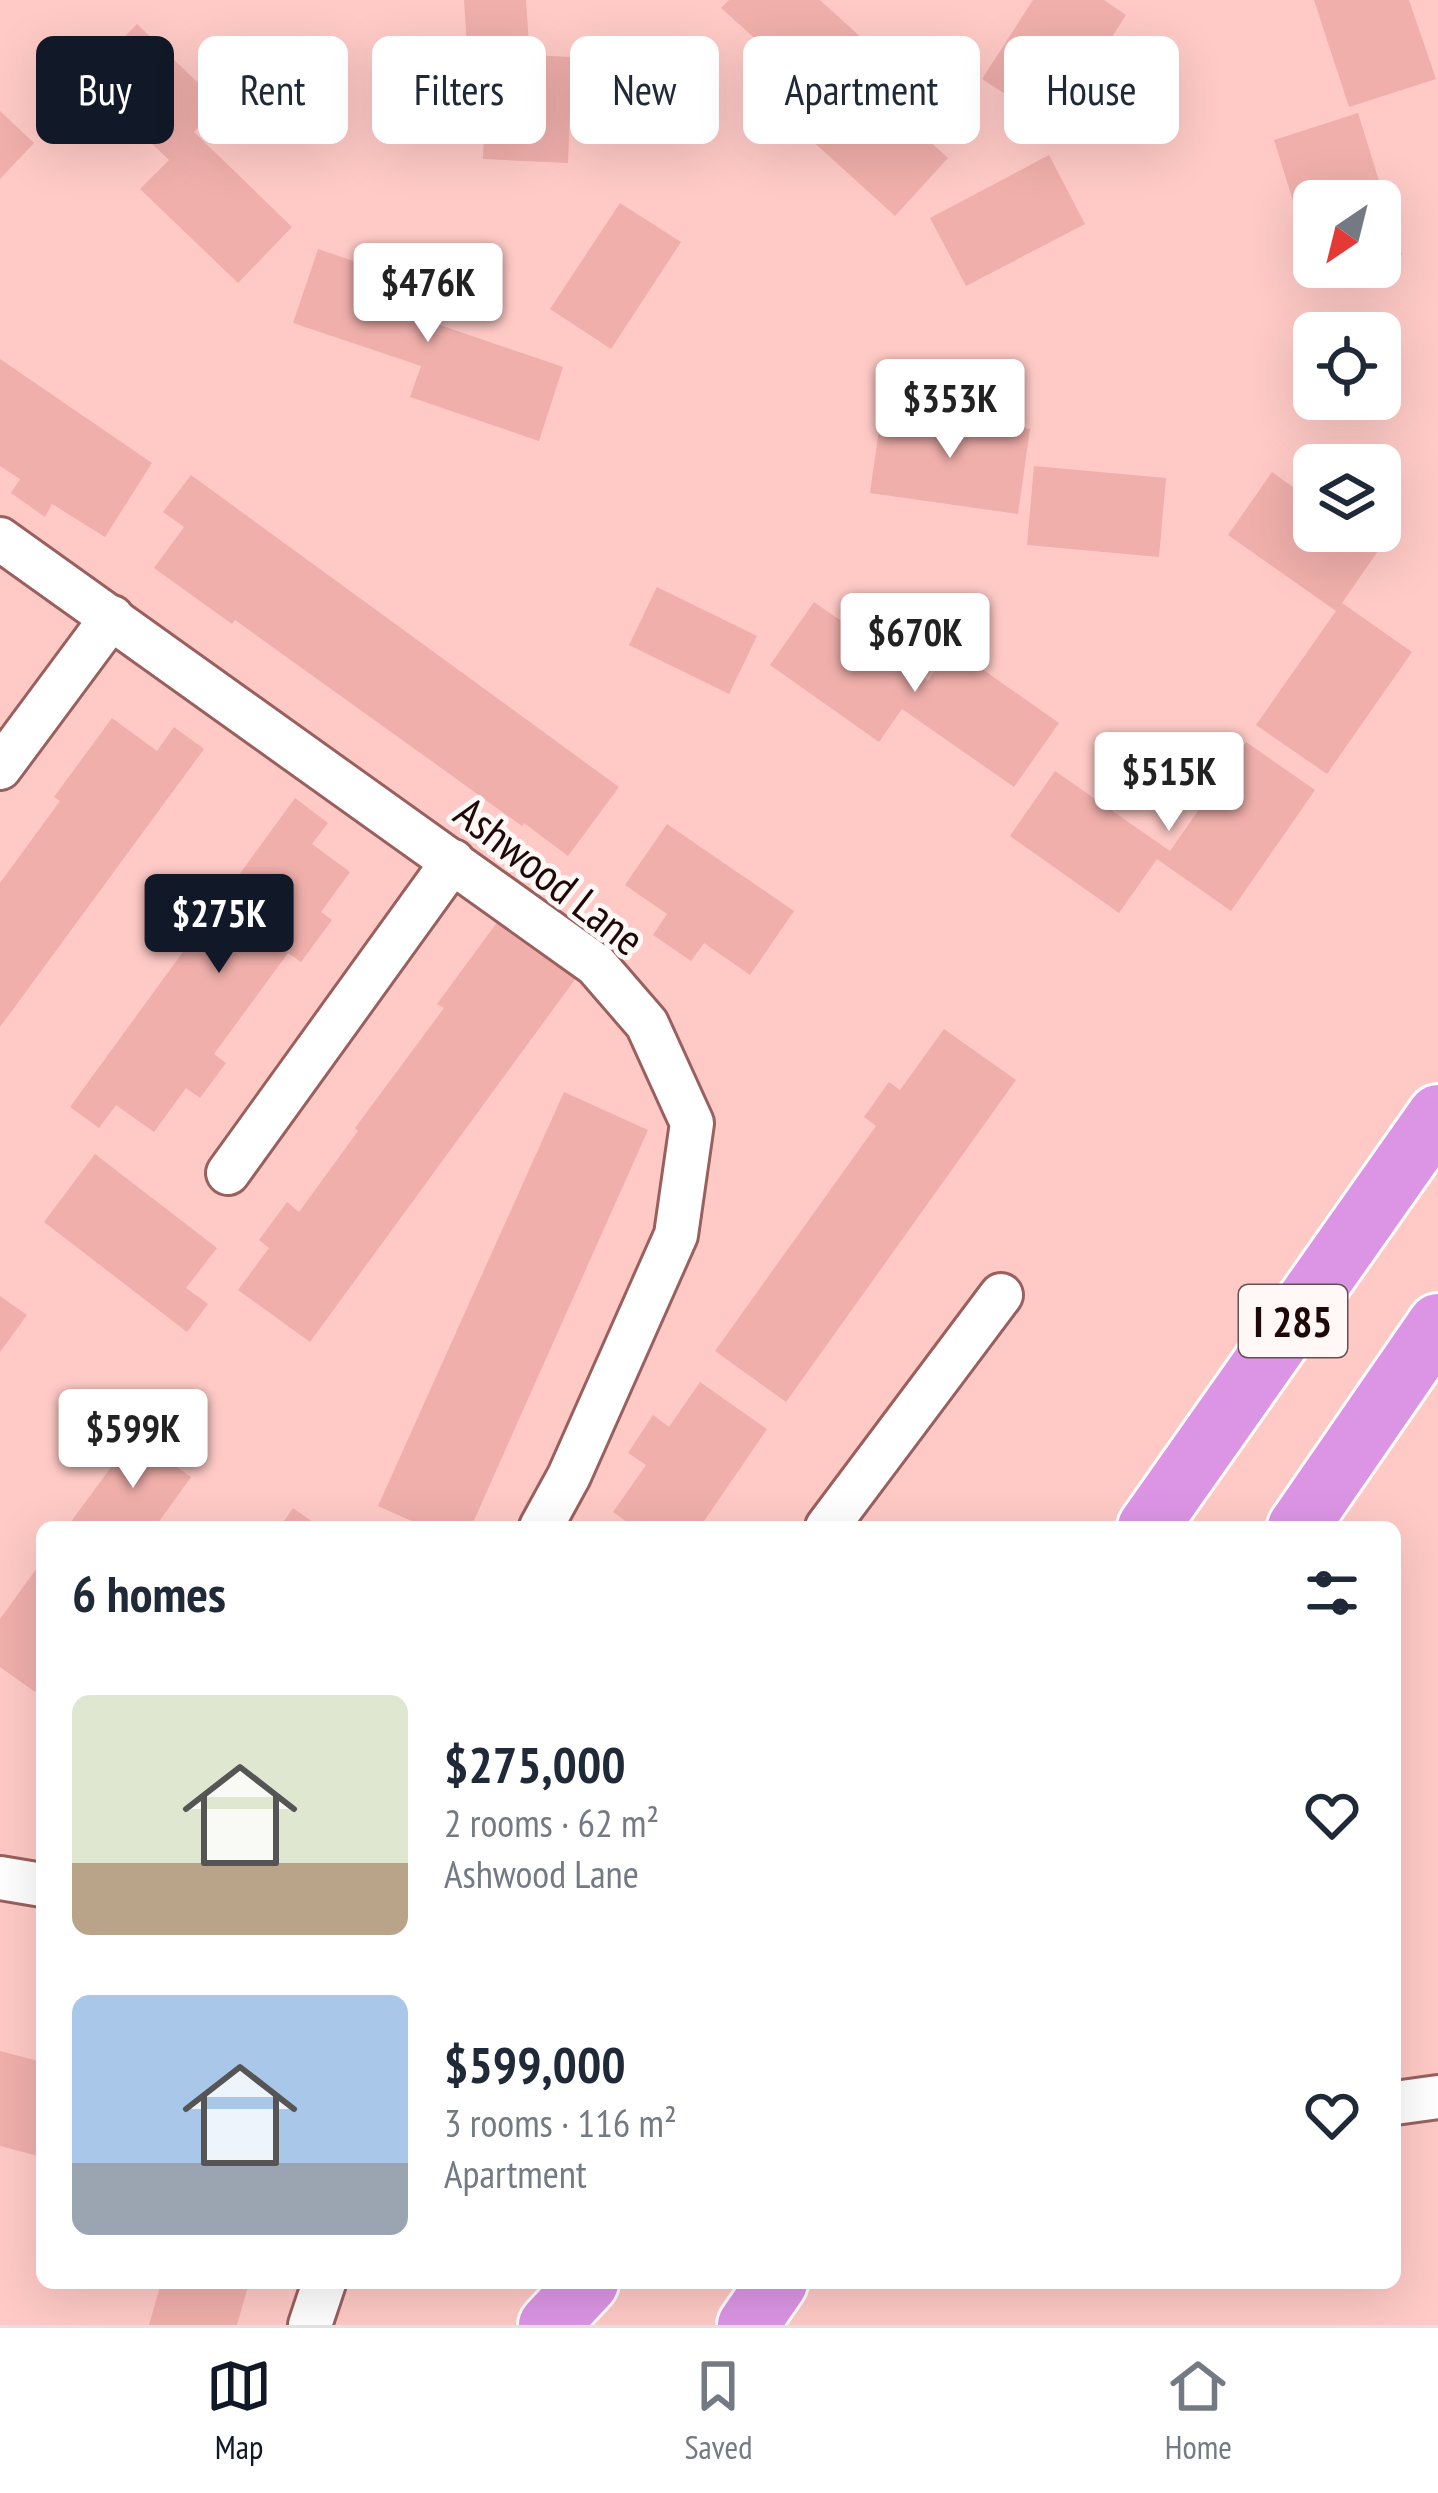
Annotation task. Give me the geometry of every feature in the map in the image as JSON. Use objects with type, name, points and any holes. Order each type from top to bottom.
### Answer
[{"type":"highway","name":"I 285","points":[[1152,1521],[1438,1115]]},
{"type":"highway","name":"I 285","points":[[1302,1521],[1438,1324]]},
{"type":"highway","points":[[549,2325],[582,2289]]},
{"type":"highway","points":[[601,2325],[623,2289]]},
{"type":"street","name":"Ashwood Lane","points":[[0,539],[596,965],[647,1024],[692,1123],[676,1235],[569,1476],[544,1521]]},
{"type":"street","points":[[0,768],[112,617]]},
{"type":"street","points":[[228,1173],[453,861]]},
{"type":"street","points":[[831,1521],[1000,1295]]},
{"type":"street","points":[[0,1879],[36,1884]]},
{"type":"street","points":[[1401,2102],[1438,2097]]},
{"type":"street","points":[[310,2325],[322,2289]]},
{"type":"building","points":[[464,0],[526,0],[528,36],[466,36]]},
{"type":"building","points":[[729,0],[820,0],[860,36],[752,36],[721,8]]},
{"type":"building","points":[[1033,0],[1104,0],[1126,15],[1113,36],[1010,36]]},
{"type":"building","points":[[1314,0],[1409,0],[1436,79],[1349,107]]},
{"type":"building","points":[[137,24],[149,36],[125,36]]},
{"type":"building","points":[[1004,45],[1004,93],[982,79]]},
{"type":"building","points":[[546,56],[570,57],[568,163],[483,159],[484,144],[546,144]]},
{"type":"building","points":[[174,60],[198,83],[198,128],[194,132],[198,144],[206,144],[292,227],[238,283],[140,189],[169,160],[152,144],[174,144]]},
{"type":"building","points":[[0,111],[34,143],[0,179]]},
{"type":"building","points":[[1358,113],[1379,180],[1293,180],[1293,201],[1274,140]]},
{"type":"building","points":[[816,144],[933,144],[948,158],[895,216]]},
{"type":"building","points":[[1049,155],[1085,224],[966,286],[930,218]]},
{"type":"building","points":[[620,203],[681,242],[611,349],[550,309]]},
{"type":"building","points":[[318,249],[445,292],[434,323],[563,367],[539,441],[410,397],[421,366],[293,323]]},
{"type":"building","points":[[0,359],[152,463],[105,537],[52,504],[45,517],[11,493],[20,479],[0,466]]},
{"type":"building","points":[[882,408],[1030,429],[1018,514],[870,493]]},
{"type":"building","points":[[1034,466],[1166,478],[1159,557],[1027,545]]},
{"type":"building","points":[[1272,472],[1293,487],[1293,552],[1377,552],[1342,603],[1412,652],[1327,774],[1256,725],[1336,611],[1228,535]]},
{"type":"building","points":[[191,475],[619,787],[568,856],[154,568],[184,527],[163,512]]},
{"type":"building","points":[[657,587],[757,636],[729,694],[629,645]]},
{"type":"building","points":[[814,602],[928,681],[951,647],[1059,723],[1014,787],[902,709],[879,742],[770,665]]},
{"type":"building","points":[[112,718],[157,751],[174,727],[204,749],[0,1027],[0,883],[60,801],[54,797]]},
{"type":"building","points":[[1246,742],[1315,790],[1231,911],[1157,859],[1119,913],[1010,836],[1055,771],[1170,851]]},
{"type":"building","points":[[295,798],[328,823],[312,844],[350,872],[321,912],[332,920],[301,962],[288,953],[214,1054],[226,1063],[200,1098],[186,1088],[154,1132],[116,1105],[99,1128],[70,1107]]},
{"type":"building","points":[[667,824],[794,911],[750,975],[704,943],[691,961],[653,935],[667,914],[625,885]]},
{"type":"building","points":[[498,921],[576,978],[310,1342],[238,1290],[269,1248],[259,1240],[287,1202],[299,1212],[444,1008],[437,1004]]},
{"type":"building","points":[[944,1029],[1016,1080],[786,1402],[715,1351],[876,1126],[864,1117],[889,1082],[900,1090]]},
{"type":"building","points":[[564,1092],[648,1130],[474,1521],[412,1521],[378,1506]]},
{"type":"building","points":[[95,1154],[217,1248],[186,1288],[208,1304],[187,1332],[44,1222]]},
{"type":"building","points":[[0,1296],[27,1315],[0,1352]]},
{"type":"building","points":[[700,1382],[767,1429],[704,1521],[626,1521],[613,1512],[646,1465],[628,1453],[653,1415],[669,1427]]},
{"type":"building","points":[[134,1436],[191,1477],[159,1521],[71,1521]]},
{"type":"building","points":[[293,1508],[311,1521],[284,1521]]},
{"type":"building","points":[[36,1569],[35,1692],[0,1667],[0,1619]]},
{"type":"building","points":[[0,2051],[36,2060],[36,2155],[0,2146]]},
{"type":"building","points":[[159,2289],[247,2289],[237,2325],[149,2325]]}]
